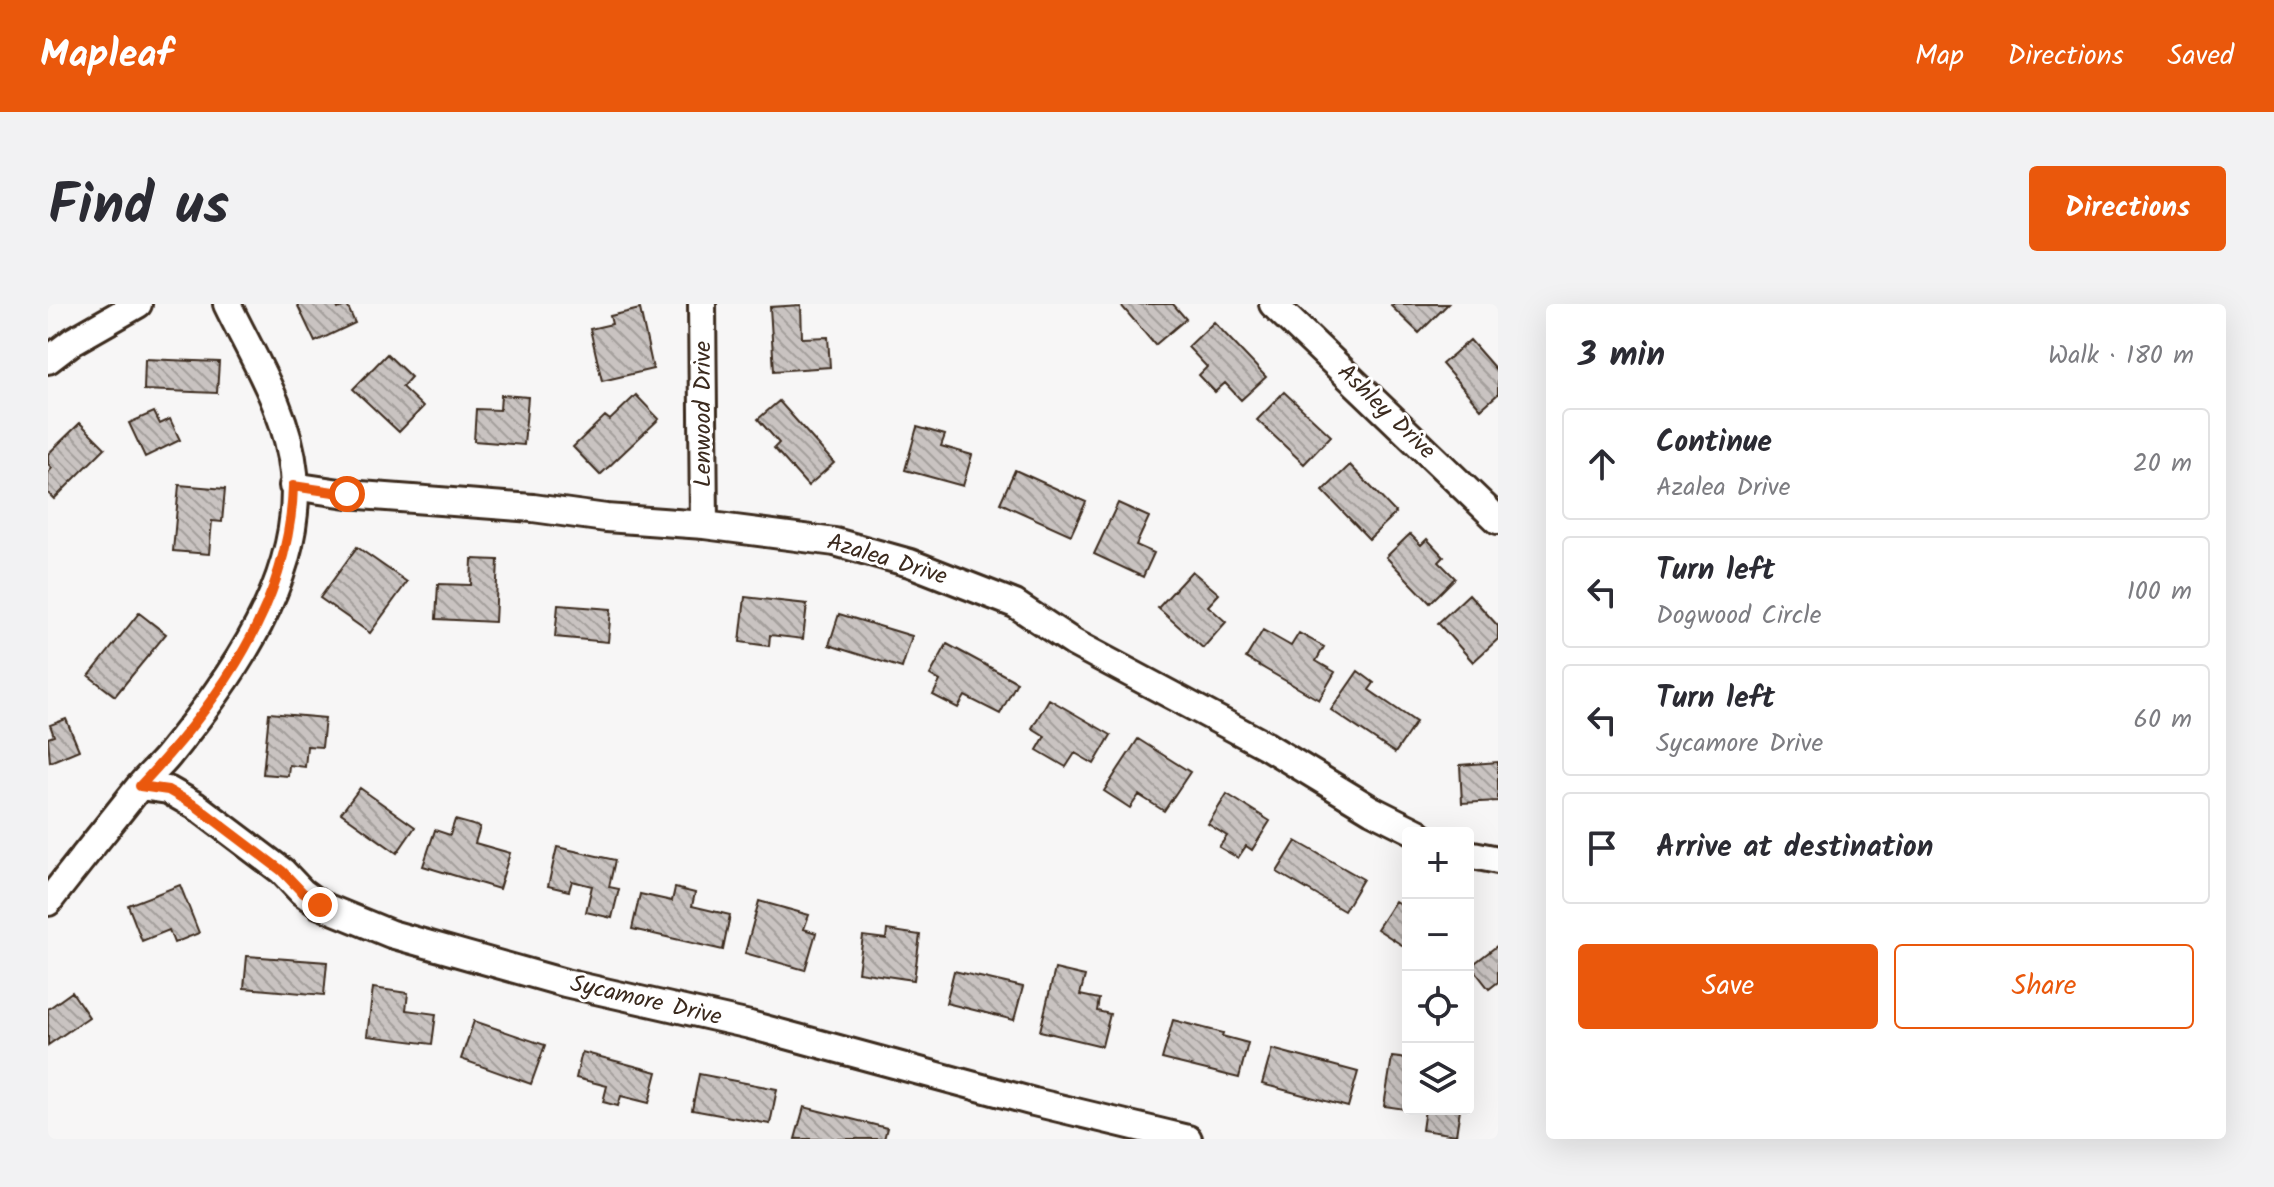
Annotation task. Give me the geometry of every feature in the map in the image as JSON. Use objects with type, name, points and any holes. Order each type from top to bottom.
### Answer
[{"type":"street","points":[[48,360],[73,341],[138,304]]},
{"type":"street","points":[[48,902],[210,702],[254,632],[279,577],[288,543],[294,475],[279,408],[227,304]]},
{"type":"street","name":"Lenwood Drive","points":[[702,304],[704,525]]},
{"type":"street","name":"Ashley Drive","points":[[1273,304],[1498,520]]},
{"type":"street","name":"Azalea Drive","points":[[293,486],[347,494],[704,525],[835,542],[910,563],[1015,604],[1074,643],[1265,745],[1406,827]]},
{"type":"street","name":"Sycamore Drive","points":[[140,786],[168,790],[196,806],[282,871],[320,905],[391,934],[565,983],[750,1025],[1034,1102],[1188,1139]]},
{"type":"street","points":[[1474,855],[1498,860]]},
{"type":"building","points":[[297,304],[336,304],[338,309],[347,305],[355,323],[315,342]]},
{"type":"building","points":[[1120,304],[1173,304],[1186,319],[1155,345]]},
{"type":"building","points":[[1448,304],[1419,333],[1391,306]]},
{"type":"building","points":[[801,305],[802,338],[828,337],[830,367],[774,371],[770,307]]},
{"type":"building","points":[[640,309],[653,369],[602,381],[590,329],[612,324],[610,316]]},
{"type":"building","points":[[1214,322],[1266,377],[1241,400],[1225,383],[1215,392],[1199,375],[1207,367],[1188,347]]},
{"type":"building","points":[[1470,340],[1498,372],[1498,394],[1481,409],[1442,364]]},
{"type":"building","points":[[387,354],[411,377],[402,387],[423,407],[399,432],[353,389]]},
{"type":"building","points":[[145,359],[219,362],[217,393],[144,390]]},
{"type":"building","points":[[1284,392],[1331,436],[1304,464],[1257,420]]},
{"type":"building","points":[[501,395],[528,397],[524,445],[474,441],[476,409],[500,410]]},
{"type":"building","points":[[636,395],[659,419],[600,475],[573,447],[605,416],[610,420]]},
{"type":"building","points":[[779,401],[834,463],[808,486],[774,448],[779,443],[758,419]]},
{"type":"building","points":[[154,412],[160,424],[170,419],[180,440],[145,457],[129,423]]},
{"type":"building","points":[[80,423],[105,448],[54,499],[48,493],[48,473],[52,468],[48,464],[48,454]]},
{"type":"building","points":[[917,427],[945,435],[941,446],[972,455],[963,486],[905,470]]},
{"type":"building","points":[[1350,465],[1396,513],[1369,539],[1323,491]]},
{"type":"building","points":[[1015,470],[1086,502],[1071,535],[1000,503]]},
{"type":"building","points":[[179,485],[225,489],[222,522],[212,521],[209,554],[173,551]]},
{"type":"building","points":[[1118,503],[1149,517],[1136,545],[1154,553],[1143,577],[1094,554]]},
{"type":"building","points":[[1410,534],[1421,545],[1427,539],[1444,557],[1439,562],[1455,578],[1430,603],[1386,557]]},
{"type":"building","points":[[357,547],[407,582],[370,633],[320,598]]},
{"type":"building","points":[[472,559],[498,560],[495,622],[436,619],[438,584],[471,585]]},
{"type":"building","points":[[1192,571],[1219,594],[1208,606],[1226,622],[1203,648],[1158,608]]},
{"type":"building","points":[[1469,594],[1498,626],[1498,639],[1473,662],[1438,623]]},
{"type":"building","points":[[745,597],[807,604],[803,639],[770,635],[769,646],[740,642]]},
{"type":"building","points":[[558,605],[611,609],[608,642],[555,637]]},
{"type":"building","points":[[139,613],[166,634],[115,696],[89,676]]},
{"type":"building","points":[[839,614],[912,636],[902,668],[829,645]]},
{"type":"building","points":[[1263,630],[1291,646],[1299,633],[1324,647],[1316,661],[1335,672],[1319,700],[1246,658]]},
{"type":"building","points":[[947,644],[1017,682],[1000,714],[965,696],[958,708],[933,695],[940,681],[930,675]]},
{"type":"building","points":[[1358,671],[1374,683],[1369,690],[1416,722],[1395,753],[1331,710]]},
{"type":"building","points":[[1049,699],[1111,735],[1094,764],[1075,753],[1066,767],[1037,750],[1045,736],[1032,728]]},
{"type":"building","points":[[269,713],[325,718],[322,747],[307,746],[305,767],[289,765],[288,776],[263,774]]},
{"type":"building","points":[[66,719],[79,750],[50,762],[48,738],[54,736],[50,725]]},
{"type":"building","points":[[1138,739],[1190,772],[1164,811],[1139,795],[1130,808],[1104,791]]},
{"type":"building","points":[[1498,762],[1498,801],[1462,803],[1460,765]]},
{"type":"building","points":[[360,788],[415,827],[397,853],[341,813]]},
{"type":"building","points":[[1227,794],[1270,821],[1252,850],[1246,846],[1238,858],[1219,847],[1227,836],[1208,824]]},
{"type":"building","points":[[455,820],[480,827],[475,843],[510,853],[499,889],[423,866],[435,830],[450,835]]},
{"type":"building","points":[[1296,841],[1363,879],[1344,911],[1277,872]]},
{"type":"building","points":[[557,847],[615,860],[609,887],[619,889],[612,918],[586,912],[592,886],[572,881],[569,891],[548,886]]},
{"type":"building","points":[[180,885],[199,933],[174,943],[169,930],[142,941],[128,905]]},
{"type":"building","points":[[675,888],[695,893],[692,906],[730,915],[723,950],[632,929],[640,894],[672,901]]},
{"type":"building","points":[[759,901],[809,915],[804,929],[816,933],[805,970],[745,953]]},
{"type":"building","points":[[1395,901],[1402,905],[1402,945],[1377,929]]},
{"type":"building","points":[[887,930],[920,935],[914,980],[858,972],[863,936],[886,939]]},
{"type":"building","points":[[1498,945],[1498,982],[1489,989],[1474,970],[1474,964]]},
{"type":"building","points":[[247,956],[327,962],[324,995],[244,988]]},
{"type":"building","points":[[1055,969],[1085,976],[1080,995],[1099,999],[1097,1011],[1110,1014],[1102,1046],[1040,1031]]},
{"type":"building","points":[[954,971],[1023,987],[1014,1020],[946,1003]]},
{"type":"building","points":[[373,988],[408,993],[406,1010],[436,1014],[432,1044],[367,1036]]},
{"type":"building","points":[[72,992],[89,1017],[48,1045],[48,1009]]},
{"type":"building","points":[[1173,1020],[1248,1043],[1239,1078],[1162,1059]]},
{"type":"building","points":[[474,1021],[545,1045],[531,1084],[461,1059]]},
{"type":"building","points":[[1272,1049],[1358,1072],[1348,1107],[1262,1084]]},
{"type":"building","points":[[582,1052],[657,1072],[649,1103],[621,1096],[618,1106],[603,1102],[607,1086],[576,1078]]},
{"type":"building","points":[[1392,1057],[1402,1058],[1402,1109],[1384,1106]]},
{"type":"building","points":[[699,1074],[777,1089],[770,1124],[692,1110]]},
{"type":"building","points":[[804,1107],[887,1128],[884,1139],[795,1139]]},
{"type":"building","points":[[1424,1115],[1459,1115],[1456,1135],[1422,1130]]},
{"type":"route","points":[[320,905],[282,871],[196,806],[168,790],[140,786],[166,759],[210,702],[248,643],[279,577],[288,543],[293,486],[347,494]]}]
